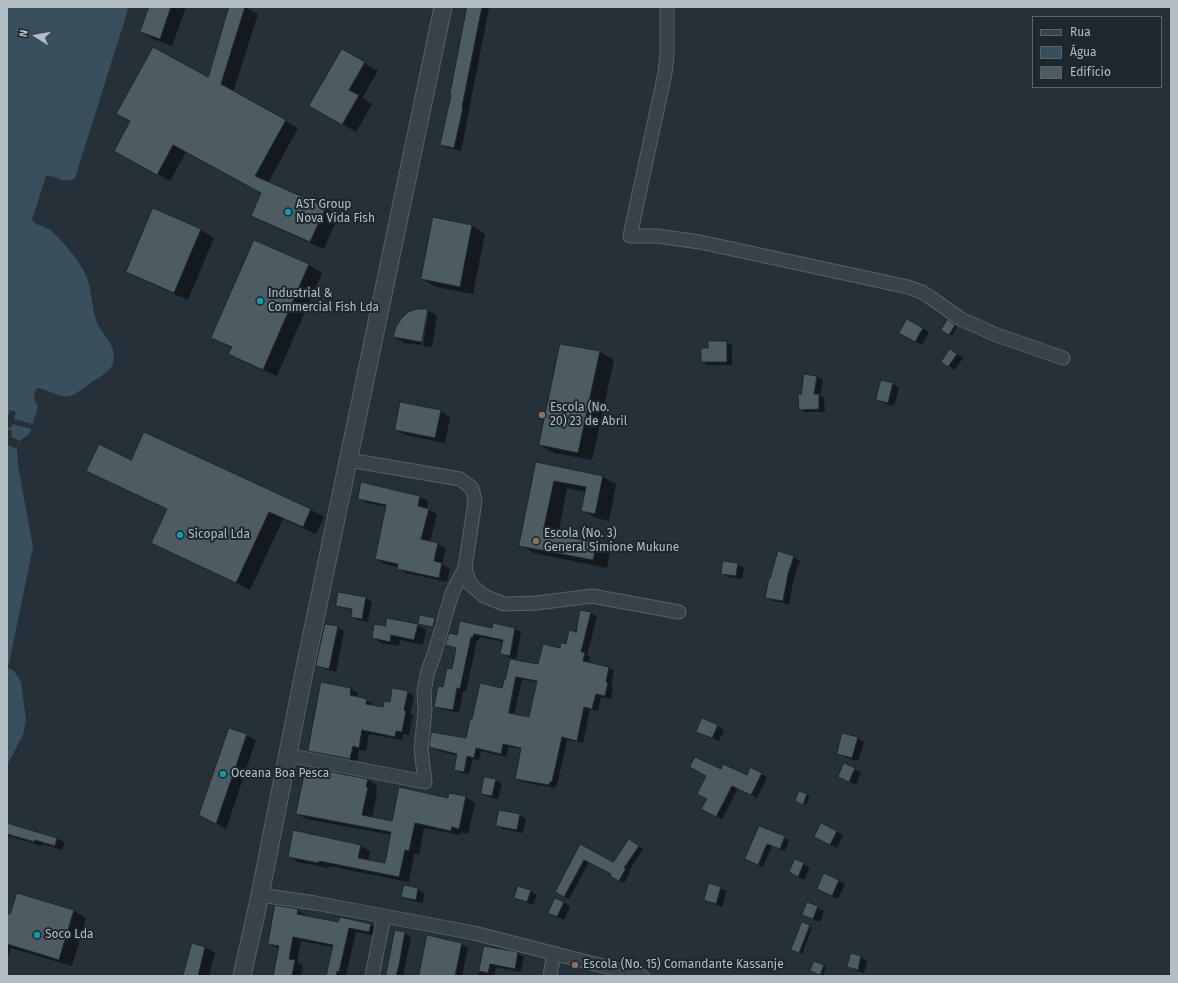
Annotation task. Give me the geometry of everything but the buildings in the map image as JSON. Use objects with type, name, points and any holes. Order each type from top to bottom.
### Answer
[{"type":"street","points":[[242,976],[443,7]]},
{"type":"street","points":[[667,7],[667,56],[665,73],[630,236],[657,236],[700,242],[908,287],[922,292],[932,298],[961,319],[994,334],[1063,358]]},
{"type":"street","points":[[287,755],[425,782],[421,749],[425,711],[424,691],[426,678],[452,593],[465,568],[475,501],[472,488],[460,479],[349,460]]},
{"type":"street","points":[[465,568],[470,584],[484,596],[504,604],[537,603],[592,596],[679,612]]},
{"type":"street","points":[[260,895],[474,933],[642,976]]},
{"type":"street","points":[[372,976],[384,916]]},
{"type":"street","points":[[550,976],[554,953]]},
{"type":"water","points":[[7,7],[128,7],[75,178],[71,180],[63,180],[46,176],[32,220],[53,232],[70,251],[83,270],[89,284],[96,320],[111,345],[114,357],[112,366],[108,371],[72,395],[63,396],[39,388],[36,389],[34,398],[38,407],[30,433],[20,441],[17,449],[18,466],[33,547],[8,668],[14,671],[21,682],[26,720],[23,735],[7,765]]},
{"type":"pier","points":[[10,410],[16,412],[14,419],[33,424],[32,429],[12,424],[11,428],[7,427],[7,419]]},
{"type":"pier","points":[[7,429],[12,431],[11,437],[20,441],[17,449],[7,445]]},
{"type":"place","name":"AST Group Nova Vida Fish","points":[[288,212]]},
{"type":"place","name":"Industrial & Commercial Fish Lda","points":[[260,301]]},
{"type":"place","name":"Escola (No. 20) 23 de Abril","points":[[542,415]]},
{"type":"place","name":"Sicopal Lda","points":[[180,535]]},
{"type":"place","name":"Escola (No. 3) General Simione Mukune","points":[[536,541]]},
{"type":"place","name":"Oceana Boa Pesca","points":[[223,774]]},
{"type":"place","name":"Soco Lda","points":[[37,935]]},
{"type":"place","name":"Escola (No. 15) Comandante Kassanje","points":[[575,965]]}]
